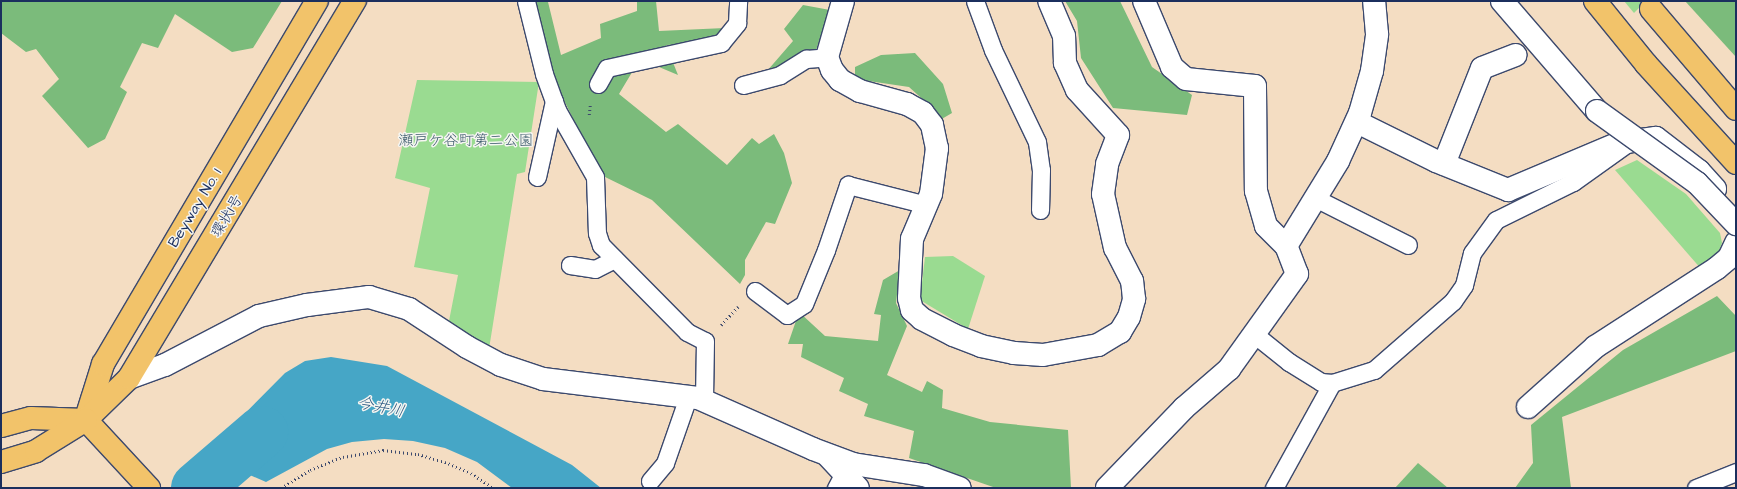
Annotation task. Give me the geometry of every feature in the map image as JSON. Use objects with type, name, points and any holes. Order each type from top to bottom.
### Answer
[{"type":"main road","name":"Beyway No. 1","points":[[86,420],[103,364],[317,1]]},
{"type":"main road","name":"環状1号","points":[[1,462],[36,451],[86,420],[129,378],[355,1]]},
{"type":"main road","points":[[1595,1],[1646,64],[1736,164]]},
{"type":"main road","points":[[1651,9],[1736,109]]},
{"type":"main road","points":[[1,426],[31,418],[86,420],[149,488]]},
{"type":"street","points":[[844,1],[827,57],[832,70],[840,80],[860,91],[907,104],[923,113],[932,126],[937,148],[936,168],[927,205],[912,239],[910,298],[912,310],[922,319],[953,335],[981,346],[1014,353],[1043,355],[1098,345],[1120,332],[1129,317],[1134,299],[1132,281],[1115,248],[1103,194],[1108,164],[1118,134],[1077,90],[1065,63],[1064,36],[1049,1]]},
{"type":"street","points":[[1107,488],[1184,408],[1229,369],[1297,274],[1286,246],[1266,226],[1256,191],[1255,86],[1186,79],[1172,67],[1144,1]]},
{"type":"street","points":[[1286,246],[1338,161],[1356,122],[1372,71],[1378,34],[1374,1]]},
{"type":"street","points":[[1502,1],[1597,112],[1697,184],[1736,224]]},
{"type":"street","points":[[1444,164],[1482,68],[1516,55]]},
{"type":"street","points":[[1356,122],[1444,164],[1508,190],[1619,143],[1656,138],[1699,171],[1734,210],[1736,224]]},
{"type":"street","points":[[1528,407],[1595,347],[1717,268],[1729,258],[1736,243]]},
{"type":"street","points":[[129,378],[165,365],[259,316],[307,305],[369,297],[409,309],[468,343],[502,365],[543,379],[696,399],[853,464],[924,475],[960,488]]},
{"type":"street","points":[[826,454],[846,483]]},
{"type":"lane","points":[[526,1],[541,84],[554,101],[595,177],[597,233],[601,245],[687,332],[705,341],[696,399],[665,463],[650,481]]},
{"type":"lane","points":[[598,84],[607,68],[721,43],[737,24],[738,1]]},
{"type":"lane","points":[[975,1],[993,50],[1037,142],[1040,170],[1040,210]]},
{"type":"lane","points":[[743,85],[780,75],[806,59],[827,57]]},
{"type":"lane","points":[[537,177],[554,101]]},
{"type":"lane","points":[[1254,334],[1289,362],[1321,382],[1332,382],[1374,370],[1453,302],[1464,285],[1472,254],[1496,220],[1573,182],[1612,157],[1630,141]]},
{"type":"lane","points":[[754,291],[787,315],[804,304],[826,250],[848,185],[927,205]]},
{"type":"lane","points":[[1315,198],[1408,244]]},
{"type":"lane","points":[[570,265],[595,268],[615,259]]},
{"type":"lane","points":[[1274,488],[1332,382]]},
{"type":"lane","points":[[1696,488],[1736,472]]},
{"type":"path","points":[[705,341],[754,291]]},
{"type":"path","points":[[280,488],[310,470],[343,457],[383,450],[418,454],[445,462],[471,473],[493,488]]},
{"type":"green space","points":[[1,1],[282,1],[253,48],[232,52],[175,14],[158,48],[142,43],[120,87],[127,92],[105,139],[88,148],[42,96],[59,79],[36,49],[26,52],[1,33]]},
{"type":"green space","points":[[535,1],[548,2],[561,55],[601,38],[600,24],[637,11],[637,1],[656,1],[659,31],[725,28],[716,43],[666,45],[678,75],[640,59],[619,94],[666,132],[678,124],[727,165],[752,138],[759,144],[774,134],[784,153],[792,183],[775,224],[766,222],[745,260],[745,275],[740,284],[652,200],[601,175],[550,72]]},
{"type":"green space","points":[[1065,1],[1120,1],[1152,67],[1192,95],[1187,115],[1113,108],[1081,58],[1077,21]]},
{"type":"green space","points":[[1624,1],[1646,1],[1634,13]]},
{"type":"green space","points":[[1685,1],[1736,1],[1736,57]]},
{"type":"green space","points":[[803,5],[830,10],[816,50],[780,70],[767,71],[793,41],[784,29]]},
{"type":"green space","points":[[915,53],[943,84],[952,113],[940,120],[928,104],[909,87],[855,79],[855,67],[881,55]]},
{"type":"green space","name":"瀬戸ケ谷町第二公園","points":[[417,80],[539,82],[525,172],[517,174],[489,349],[448,326],[458,275],[414,267],[430,188],[395,178]]},
{"type":"green space","points":[[1637,160],[1686,194],[1720,233],[1722,243],[1718,254],[1702,270],[1615,170]]},
{"type":"green space","points":[[953,256],[985,276],[968,329],[920,300],[925,257]]},
{"type":"green space","points":[[900,270],[896,303],[907,326],[887,375],[922,392],[927,381],[943,390],[942,408],[990,422],[1068,430],[1071,488],[996,488],[909,458],[914,431],[864,416],[868,404],[839,391],[844,378],[801,357],[803,344],[788,344],[799,312],[825,336],[878,341],[881,315],[874,314],[883,280]]},
{"type":"green space","points":[[1717,296],[1736,316],[1736,351],[1562,417],[1571,488],[1515,488],[1533,463],[1531,425],[1623,350]]},
{"type":"green space","points":[[1418,463],[1448,488],[1395,488]]},
{"type":"water","points":[[331,357],[387,366],[572,465],[601,488],[512,488],[477,462],[445,448],[413,441],[384,439],[352,442],[327,449],[266,482],[243,472],[225,488],[216,488],[195,464],[285,373],[305,361]]},
{"type":"waterway","name":"今井川","points":[[197,488],[262,432]]}]
